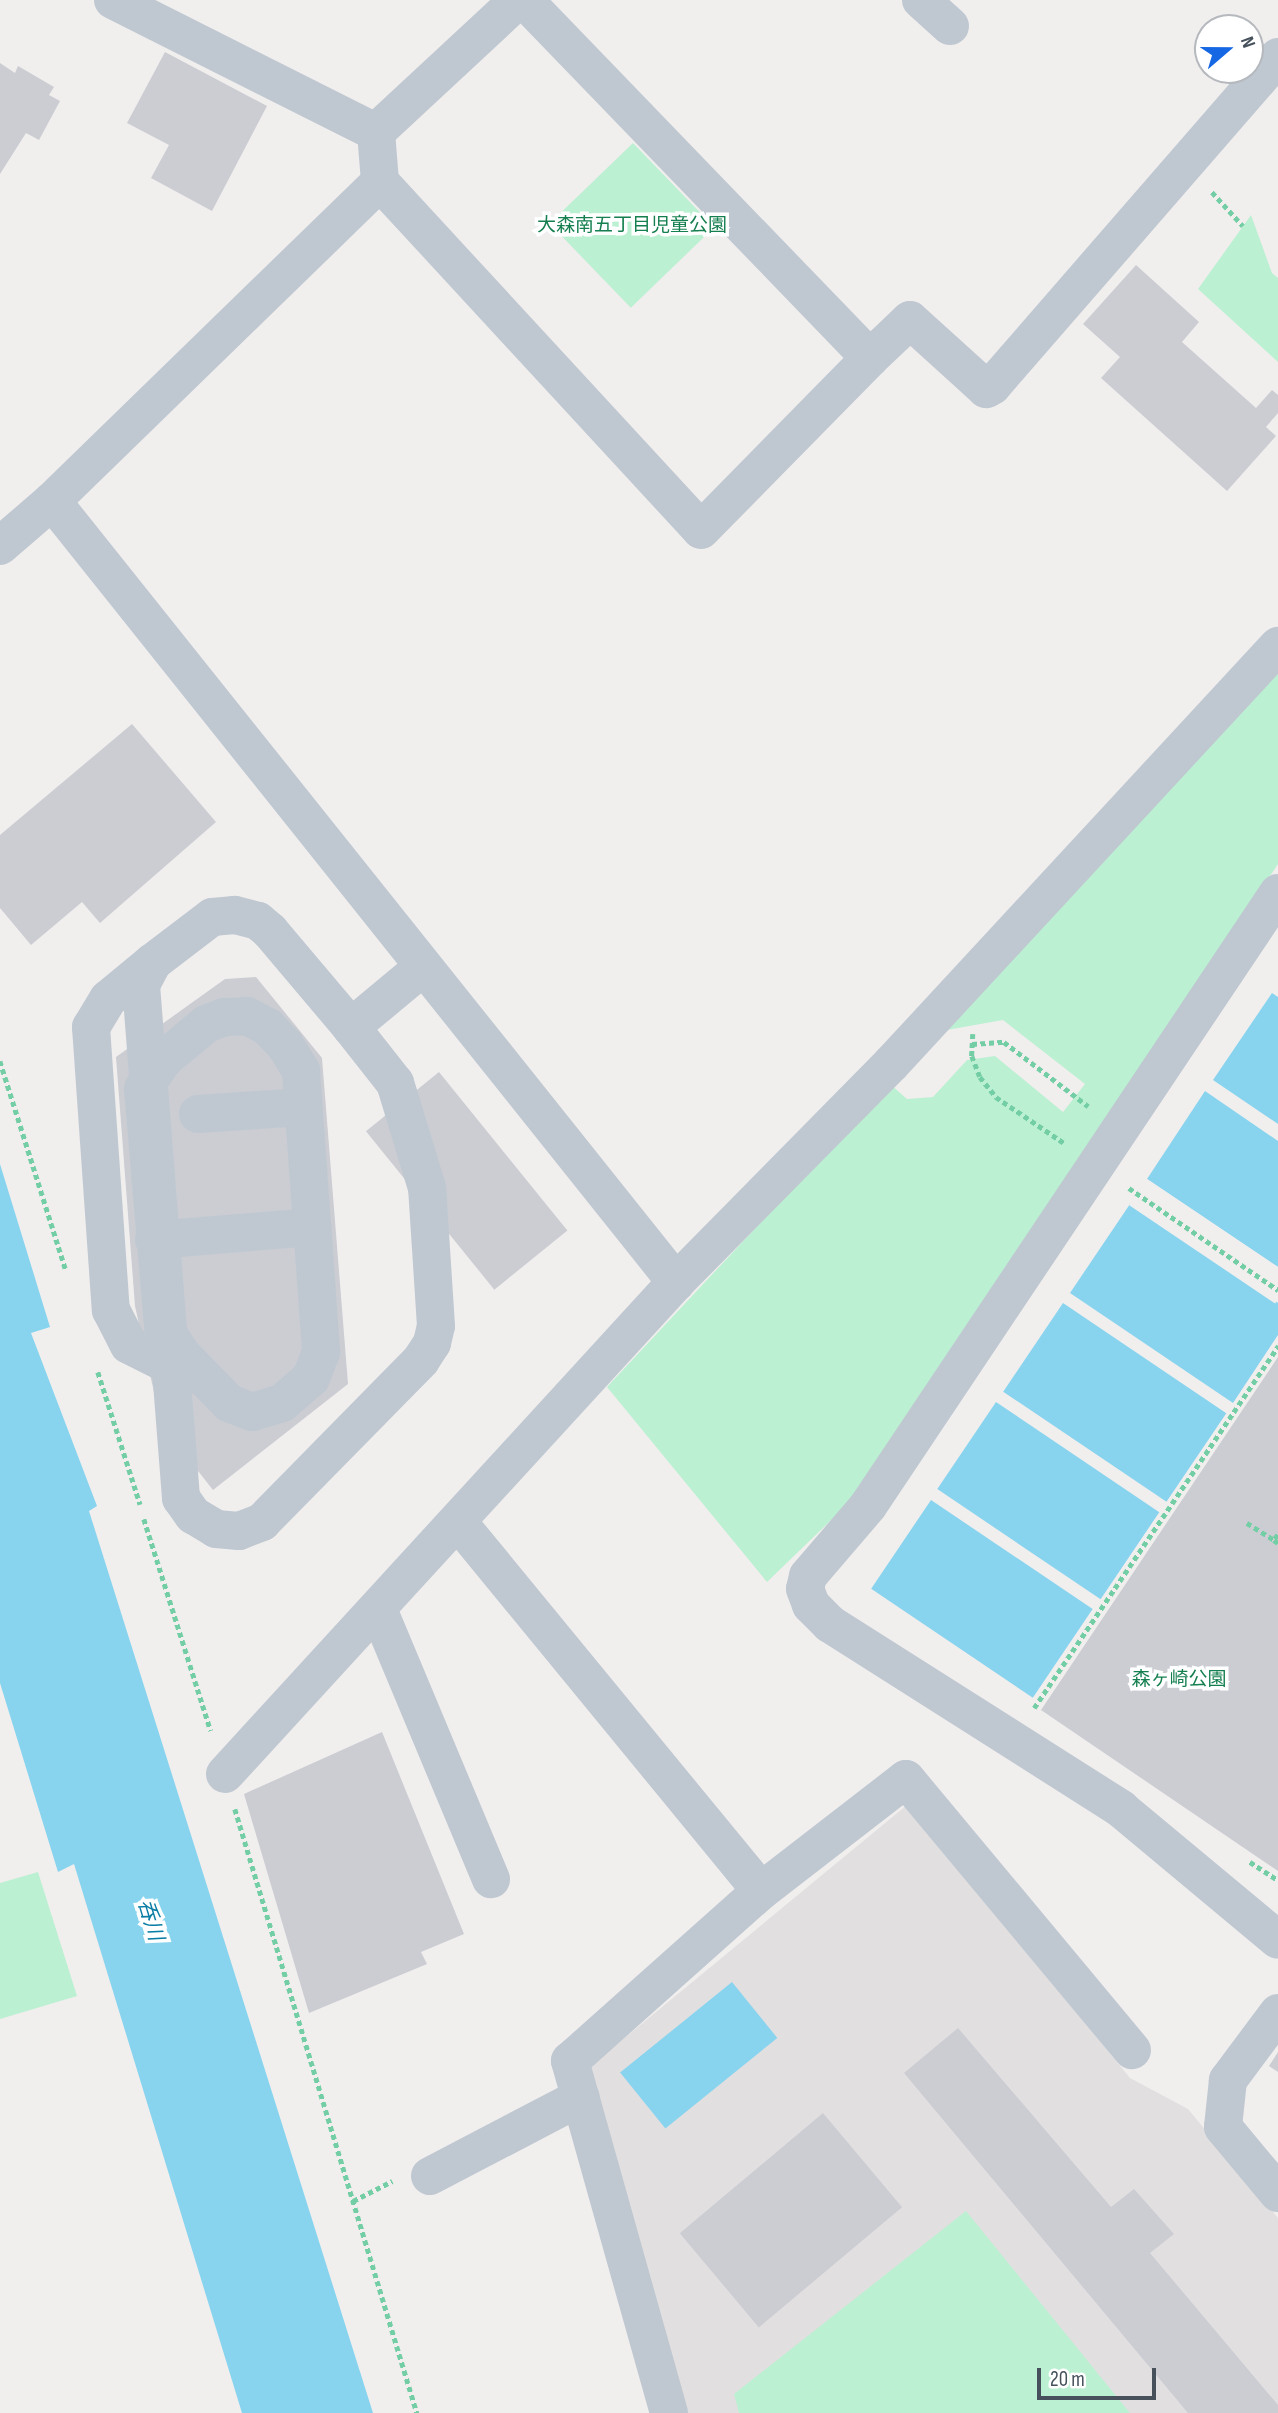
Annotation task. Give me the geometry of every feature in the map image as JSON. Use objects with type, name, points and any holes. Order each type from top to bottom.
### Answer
[{"type":"street","points":[[113,0],[376,132]]},
{"type":"street","points":[[376,132],[518,0]]},
{"type":"street","points":[[524,0],[870,358]]},
{"type":"street","points":[[921,0],[950,26]]},
{"type":"street","points":[[376,132],[380,181],[701,530],[910,320],[986,389],[992,386],[1278,57]]},
{"type":"street","points":[[0,546],[52,501],[380,181]]},
{"type":"street","points":[[52,501],[422,968],[676,1282]]},
{"type":"street","points":[[225,1774],[676,1282],[891,1064],[1278,646]]},
{"type":"street","points":[[1278,893],[876,1494],[808,1576],[805,1589],[811,1605],[830,1624],[1121,1809],[1278,1941]]},
{"type":"street","points":[[153,962],[141,985],[181,1498],[193,1516],[216,1529],[239,1531],[262,1522],[421,1360],[432,1343],[436,1326],[428,1188],[395,1083],[351,1027],[258,921],[236,915],[212,917],[153,962],[108,999],[91,1027],[111,1311],[129,1345],[213,1388]]},
{"type":"street","points":[[351,1027],[422,968]]},
{"type":"street","points":[[247,1016],[268,1027],[301,1071],[312,1227],[321,1352],[311,1378],[282,1403],[252,1412],[229,1403],[182,1355],[163,1326],[143,1089],[152,1072],[163,1060],[206,1024],[224,1017],[247,1016]]},
{"type":"street","points":[[219,1102],[303,1107]]},
{"type":"street","points":[[154,1240],[312,1227]]},
{"type":"street","points":[[458,1522],[761,1891]]},
{"type":"street","points":[[378,1609],[491,1879]]},
{"type":"street","points":[[669,2413],[570,2061],[761,1891],[906,1779],[1132,2050]]},
{"type":"street","points":[[1278,2013],[1228,2080],[1223,2127],[1278,2193]]},
{"type":"street","points":[[430,2175],[581,2097]]},
{"type":"path","points":[[979,1024],[973,1032],[972,1056],[980,1077],[996,1097],[1069,1147]]},
{"type":"path","points":[[964,1044],[1004,1042],[1076,1096]]},
{"type":"path","points":[[0,1060],[67,1272]]},
{"type":"path","points":[[1122,1194],[1126,1183],[1278,1290]]},
{"type":"path","points":[[1030,1714],[1278,1346]]},
{"type":"path","points":[[96,1365],[225,1774],[417,2413]]},
{"type":"path","points":[[1247,1523],[1277,1539]]},
{"type":"path","points":[[1244,1857],[1278,1880]]},
{"type":"shaded area","points":[[907,1805],[1130,2078],[1188,2109],[1278,2218],[1278,2413],[680,2413],[582,2073]]},
{"type":"green space","name":"大森南五丁目児童公園","points":[[633,143],[714,227],[631,308],[550,224]]},
{"type":"green space","points":[[1251,215],[1272,273],[1278,278],[1278,362],[1198,289]]},
{"type":"green space","points":[[1278,659],[1278,864],[853,1499],[767,1582],[607,1387],[890,1084],[907,1099],[933,1097],[967,1060],[995,1056],[1063,1112],[1085,1084],[1003,1020],[941,1031]]},
{"type":"green space","points":[[38,1872],[77,1996],[0,2019],[0,1883]]},
{"type":"green space","points":[[966,2211],[1130,2413],[739,2413],[734,2394]]},
{"type":"water","points":[[1272,993],[1278,997],[1278,1124],[1213,1080]]},
{"type":"water","points":[[1205,1091],[1278,1141],[1278,1267],[1147,1179]]},
{"type":"water","name":"呑川","points":[[0,1164],[50,1327],[31,1333],[97,1506],[89,1511],[373,2413],[242,2413],[74,1864],[58,1872],[0,1683]]},
{"type":"water","points":[[1130,1204],[1278,1303],[1278,1335],[1233,1403],[1070,1293]]},
{"type":"water","points":[[1063,1303],[1226,1413],[1166,1502],[1003,1392]]},
{"type":"water","points":[[996,1402],[1159,1512],[1101,1599],[937,1489]]},
{"type":"water","points":[[931,1500],[1093,1609],[1033,1698],[871,1589]]},
{"type":"water","points":[[732,1982],[777,2038],[665,2129],[620,2073]]},
{"type":"pier","points":[[1144,1177],[1278,1267],[1278,1270],[1145,1182]]},
{"type":"pier","points":[[1132,1201],[1278,1299],[1275,1304],[1129,1205]]},
{"type":"building","points":[[165,52],[267,106],[212,211],[151,178],[169,145],[127,123]]},
{"type":"building","points":[[0,63],[15,73],[18,66],[54,87],[49,95],[60,101],[39,140],[26,133],[0,174]]},
{"type":"building","points":[[1136,265],[1199,322],[1182,342],[1256,408],[1272,390],[1278,395],[1278,413],[1266,427],[1276,436],[1227,491],[1101,378],[1120,357],[1083,324]]},
{"type":"building","points":[[132,724],[216,822],[100,923],[82,902],[31,945],[0,908],[0,835]]},
{"type":"building","points":[[256,977],[322,1058],[348,1384],[213,1490],[161,1424],[135,1306],[116,1057],[225,979]]},
{"type":"building","points":[[439,1072],[567,1231],[494,1290],[366,1131]]},
{"type":"building","name":"森ヶ崎公園","points":[[1278,1357],[1278,1871],[1041,1710]]},
{"type":"building","points":[[382,1732],[464,1934],[421,1952],[427,1964],[309,2013],[244,1794]]},
{"type":"building","points":[[958,2028],[1111,2207],[1134,2189],[1174,2234],[1150,2253],[1278,2405],[1278,2413],[1188,2413],[904,2073]]},
{"type":"building","points":[[1278,2052],[1278,2072],[1269,2066]]},
{"type":"building","points":[[823,2113],[902,2207],[759,2327],[680,2233]]}]
